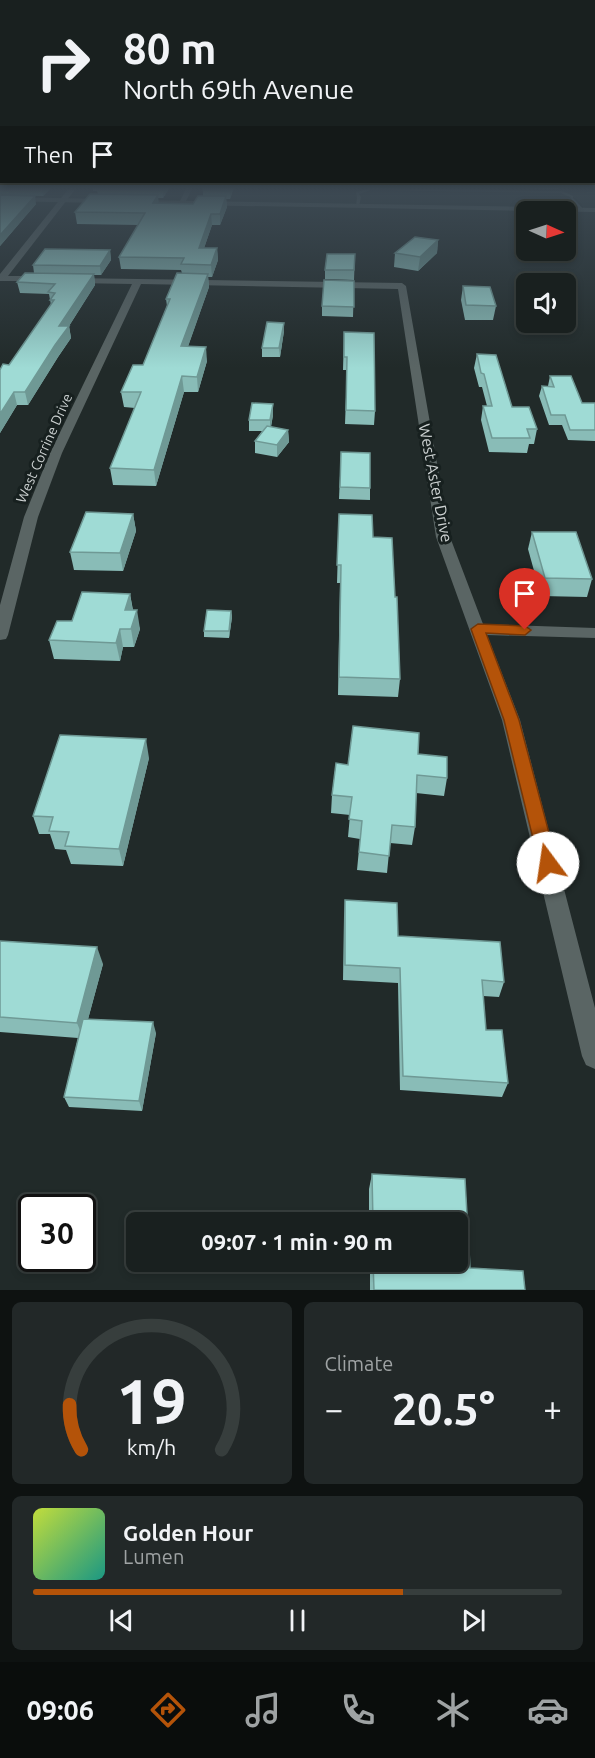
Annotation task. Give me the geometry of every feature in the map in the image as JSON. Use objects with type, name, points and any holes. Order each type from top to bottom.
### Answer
[{"type":"street","points":[[0,278],[25,247]]},
{"type":"street","points":[[0,278],[53,279]]},
{"type":"street","points":[[64,279],[138,281]]},
{"type":"street","name":"West Aster Drive","points":[[138,281],[402,286],[443,537],[511,720],[595,1056]]},
{"type":"street","name":"West Corrine Drive","points":[[0,635],[31,517],[56,453],[138,281]]},
{"type":"street","points":[[478,629],[595,633]]},
{"type":"building","points":[[125,247],[217,248],[211,265],[181,264],[184,258],[119,257]]},
{"type":"building","points":[[402,247],[430,247],[420,257],[395,253]]},
{"type":"building","points":[[45,249],[110,250],[100,266],[33,265]]},
{"type":"building","points":[[327,254],[355,254],[354,270],[325,270]]},
{"type":"building","points":[[25,273],[94,274],[59,326],[69,326],[25,392],[14,392],[0,414],[0,370],[3,364],[9,365],[54,300],[50,300],[55,293],[48,292],[55,284],[17,282]]},
{"type":"building","points":[[177,273],[208,274],[181,346],[206,347],[197,377],[182,376],[154,470],[110,468],[141,392],[121,392],[133,365],[143,365],[170,299],[166,299]]},
{"type":"building","points":[[324,280],[354,281],[354,307],[322,306]]},
{"type":"building","points":[[463,286],[490,287],[496,306],[466,305]]},
{"type":"building","points":[[267,322],[284,323],[279,348],[262,348]]},
{"type":"building","points":[[344,332],[374,333],[375,411],[346,410],[347,357],[344,357]]},
{"type":"building","points":[[477,354],[496,355],[512,407],[529,407],[537,429],[527,429],[530,438],[492,438],[483,406],[492,406]]},
{"type":"building","points":[[550,376],[571,376],[582,403],[595,403],[595,430],[570,430],[565,415],[551,415],[542,386],[554,387]]},
{"type":"building","points":[[252,403],[273,404],[270,420],[249,420]]},
{"type":"building","points":[[267,426],[288,430],[277,445],[255,441]]},
{"type":"building","points":[[341,452],[370,453],[370,488],[340,487]]},
{"type":"building","points":[[86,512],[133,514],[120,553],[70,552]]},
{"type":"building","points":[[339,514],[372,515],[373,537],[392,538],[400,679],[339,677],[341,565],[337,565]]},
{"type":"building","points":[[532,532],[576,532],[592,579],[545,578]]},
{"type":"building","points":[[82,592],[130,594],[125,610],[137,610],[131,629],[120,629],[116,643],[49,640],[57,621],[72,621]]},
{"type":"building","points":[[207,610],[231,611],[229,631],[204,631]]},
{"type":"building","points":[[353,726],[419,733],[418,754],[447,757],[447,778],[417,775],[415,827],[392,825],[389,856],[359,852],[362,821],[349,819],[352,797],[332,795],[336,763],[348,765]]},
{"type":"building","points":[[60,735],[146,739],[119,849],[65,846],[69,832],[49,831],[53,817],[33,816]]},
{"type":"building","points":[[345,900],[397,903],[398,936],[500,942],[504,982],[482,980],[486,1030],[502,1030],[508,1083],[403,1076],[400,968],[345,965]]},
{"type":"building","points":[[0,941],[97,947],[77,1023],[0,1017]]},
{"type":"building","points":[[83,1019],[153,1022],[139,1101],[64,1097]]},
{"type":"building","points":[[372,1174],[465,1179],[467,1212],[373,1212]]},
{"type":"building","points":[[468,1232],[470,1268],[523,1271],[525,1290],[374,1290],[373,1272],[468,1272]]},
{"type":"route","points":[[525,630],[478,629],[511,720],[548,863]]}]
